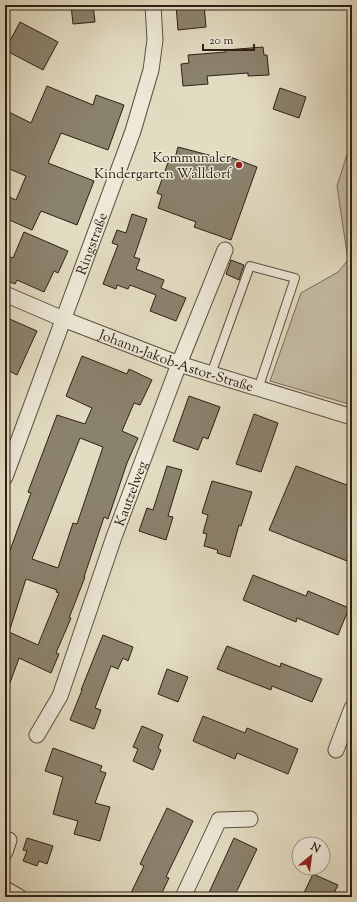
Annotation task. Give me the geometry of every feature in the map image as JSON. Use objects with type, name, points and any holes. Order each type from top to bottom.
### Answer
[{"type":"street","name":"Ringstraße","points":[[5,477],[133,131],[149,77],[155,40],[154,5]]},
{"type":"street","name":"Kautzelweg","points":[[37,735],[60,696],[114,538],[179,364],[225,250]]},
{"type":"street","name":"Johann-Jakob-Astor-Straße","points":[[5,294],[63,319],[179,364],[352,417]]},
{"type":"street","points":[[336,750],[352,708]]},
{"type":"street","points":[[183,897],[219,820],[250,819]]},
{"type":"street","points":[[5,889],[19,897]]},
{"type":"lane","points":[[211,374],[250,266],[295,278],[258,388]]},
{"type":"shaded area","points":[[352,139],[352,405],[270,381],[301,293],[338,272],[348,260],[337,186]]},
{"type":"building","points":[[71,5],[93,5],[95,22],[73,24]]},
{"type":"building","points":[[176,5],[204,5],[206,27],[178,30]]},
{"type":"building","points":[[20,22],[58,42],[43,70],[5,50]]},
{"type":"building","points":[[263,47],[264,55],[267,55],[269,75],[248,76],[248,73],[207,76],[208,84],[183,86],[181,64],[189,63],[188,55]]},
{"type":"building","points":[[47,86],[93,105],[96,95],[124,105],[108,150],[61,133],[48,163],[94,181],[77,225],[41,211],[32,230],[5,218],[5,195],[16,200],[26,176],[5,167],[5,110],[31,123]]},
{"type":"building","points":[[280,88],[306,97],[299,118],[273,109]]},
{"type":"building","points":[[178,147],[216,157],[225,155],[257,167],[231,240],[194,227],[196,222],[158,208],[162,195],[157,193],[170,157],[175,158]]},
{"type":"building","points":[[132,214],[147,219],[134,257],[140,259],[136,269],[164,280],[161,288],[186,298],[176,321],[150,311],[156,295],[130,285],[128,289],[117,285],[116,289],[103,284],[118,245],[112,243],[117,230],[126,233]]},
{"type":"building","points":[[24,232],[68,251],[58,273],[54,271],[44,292],[17,280],[15,284],[5,280],[5,255],[13,258]]},
{"type":"building","points":[[231,260],[244,265],[239,280],[226,274]]},
{"type":"building","points":[[5,317],[37,331],[17,375],[5,369]]},
{"type":"building","points":[[82,356],[127,374],[129,369],[152,380],[140,405],[134,403],[122,431],[138,438],[127,463],[108,519],[104,517],[85,577],[69,618],[71,618],[56,653],[59,654],[51,673],[19,658],[7,691],[5,691],[5,564],[31,493],[28,492],[57,415],[85,424],[92,408],[66,396]],"holes":[[[80,438],[103,447],[77,524],[73,523],[58,568],[32,559]],[[26,579],[57,590],[56,592],[59,593],[38,645],[9,632]]]},
{"type":"building","points":[[189,396],[220,407],[208,439],[203,437],[198,450],[173,441]]},
{"type":"building","points":[[254,414],[278,423],[261,472],[236,464]]},
{"type":"building","points":[[167,466],[182,470],[168,516],[173,517],[166,540],[139,531],[147,508],[153,510]]},
{"type":"building","points":[[296,466],[352,487],[352,563],[269,530]]},
{"type":"building","points":[[212,481],[252,492],[241,526],[239,525],[230,557],[217,553],[218,550],[204,546],[207,534],[203,533],[208,515],[202,513]]},
{"type":"building","points":[[253,575],[306,596],[308,591],[349,608],[338,635],[297,618],[296,622],[243,600]]},
{"type":"building","points":[[103,635],[133,647],[128,661],[123,658],[118,669],[111,666],[95,708],[101,710],[94,729],[70,720]]},
{"type":"building","points":[[227,646],[280,667],[281,663],[322,679],[312,702],[272,686],[271,690],[217,669]]},
{"type":"building","points":[[167,669],[188,677],[178,702],[158,694]]},
{"type":"building","points":[[203,716],[245,733],[247,728],[298,749],[288,774],[237,753],[235,759],[193,741]]},
{"type":"building","points":[[142,726],[163,735],[158,748],[161,750],[153,770],[133,761],[138,749],[133,747]]},
{"type":"building","points":[[53,748],[102,766],[100,771],[106,773],[95,803],[110,807],[100,841],[74,834],[78,821],[53,814],[63,777],[45,771]]},
{"type":"building","points":[[167,808],[193,821],[166,877],[169,878],[160,897],[129,897],[144,866],[140,864]]},
{"type":"building","points":[[27,838],[53,846],[47,864],[39,861],[37,866],[23,861],[27,851],[23,850]]},
{"type":"building","points":[[234,838],[257,849],[234,897],[207,897]]},
{"type":"building","points":[[312,876],[318,876],[338,885],[332,897],[302,897]]},
{"type":"place","name":"Kommunaler Kindergarten Walldorf","points":[[239,165]]}]
